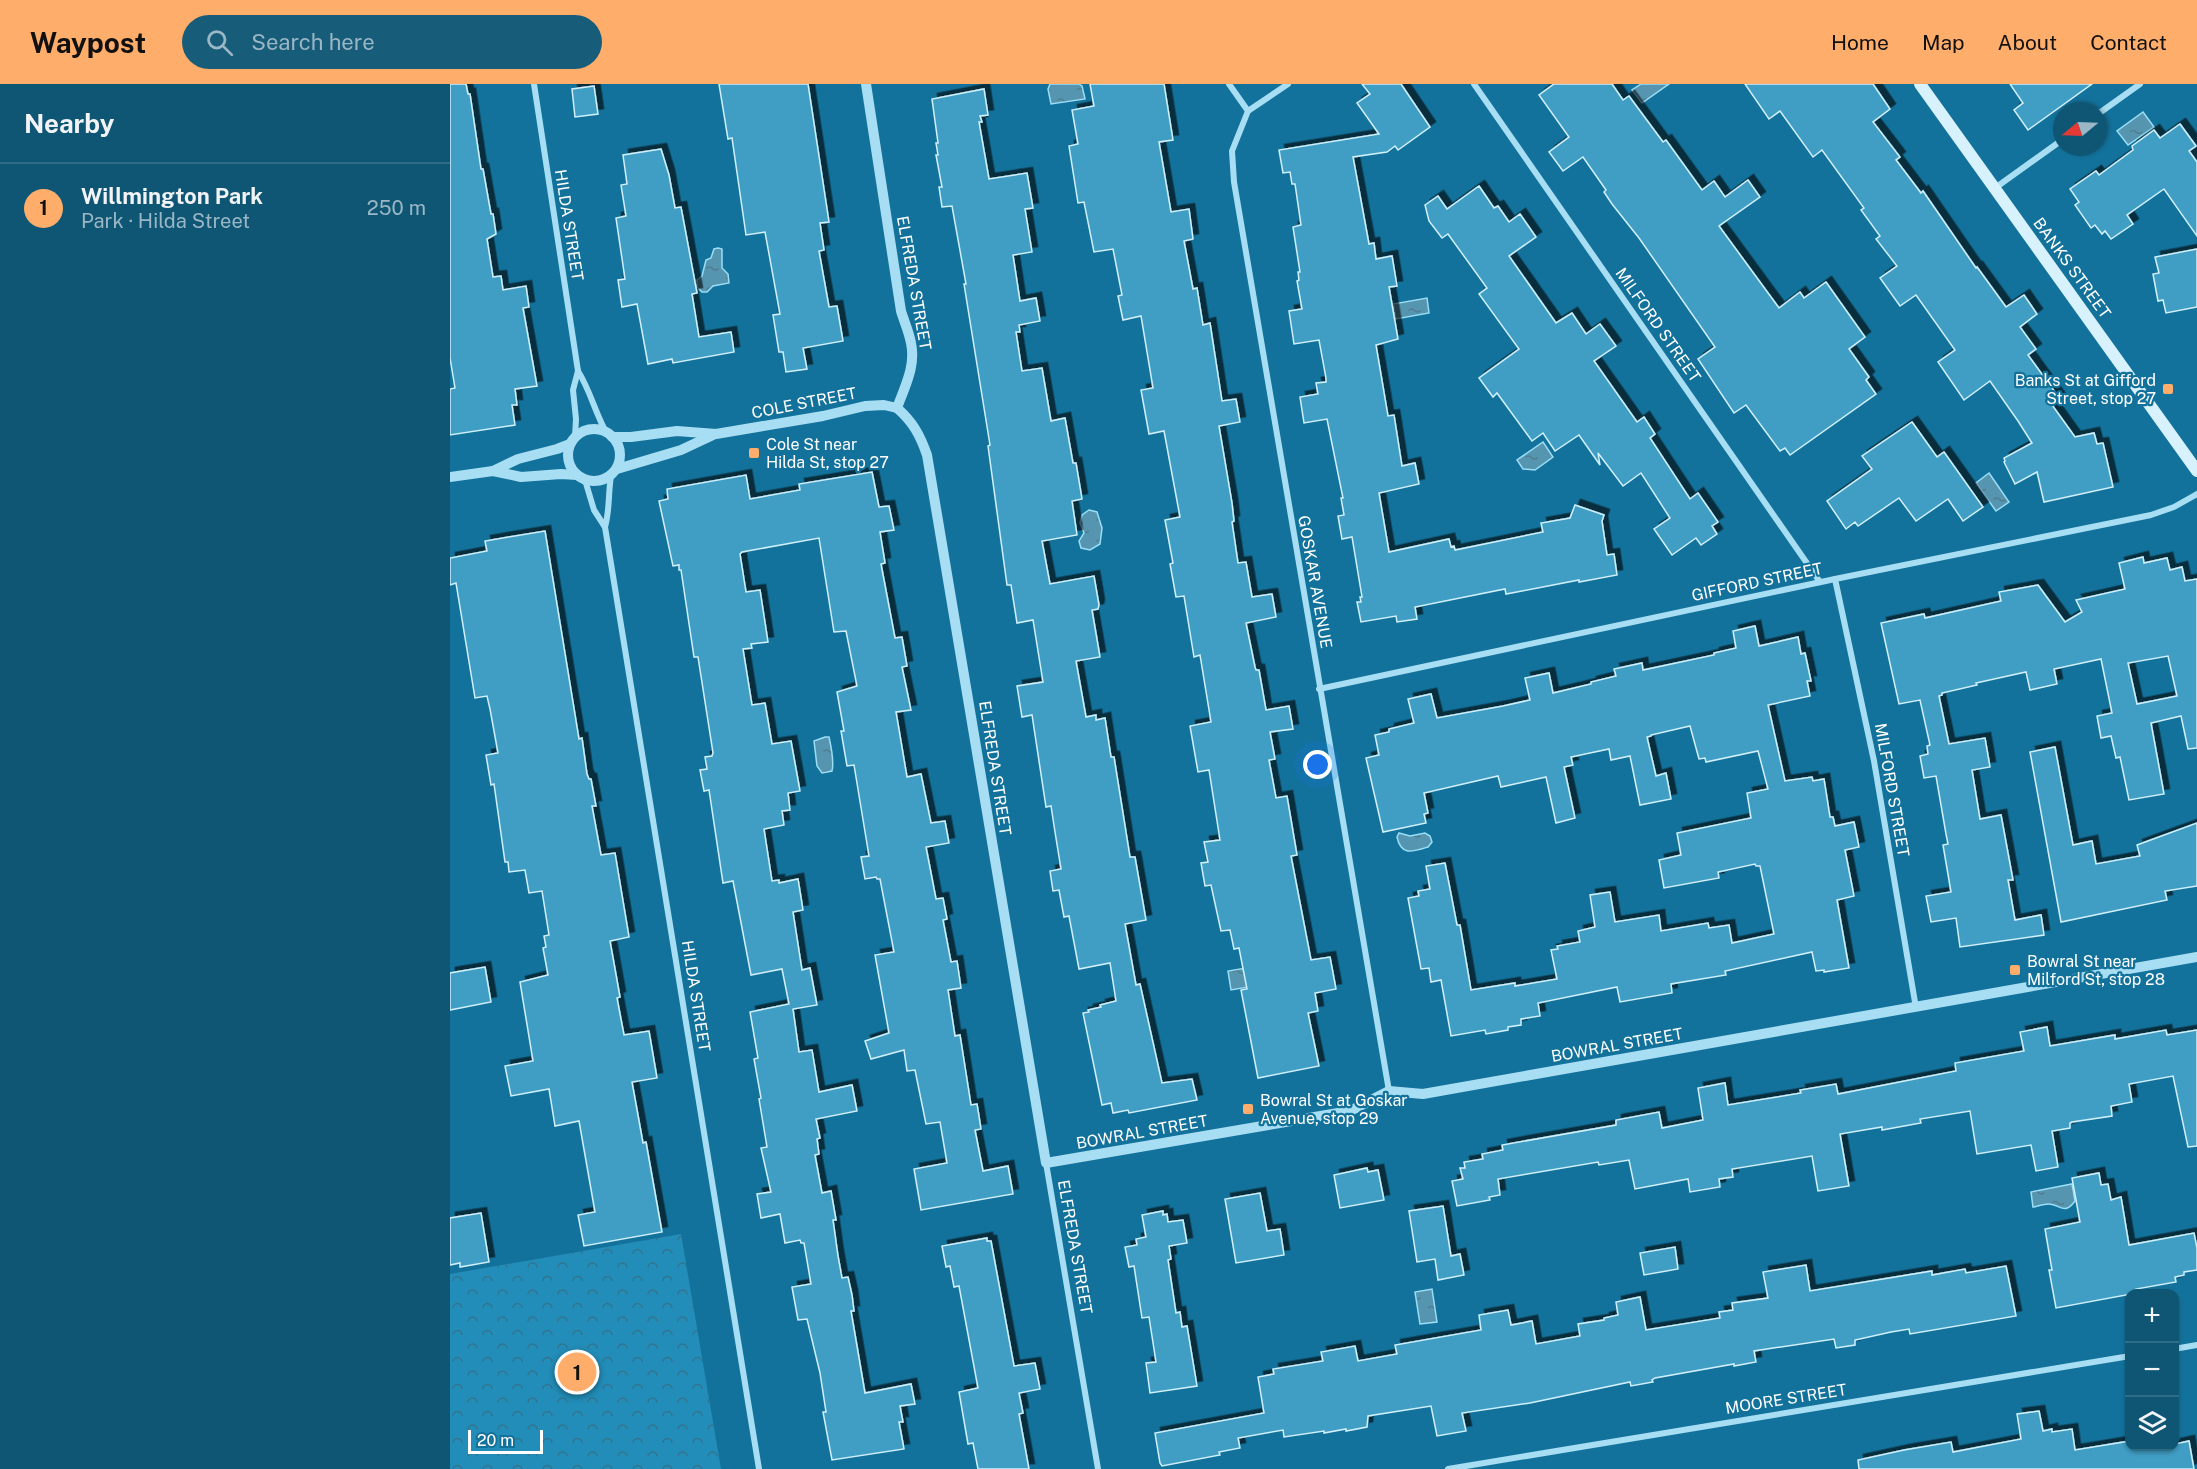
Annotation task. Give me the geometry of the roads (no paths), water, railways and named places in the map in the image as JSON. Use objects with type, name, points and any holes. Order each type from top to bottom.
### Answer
[{"type":"main road","name":"BANKS STREET","points":[[1920,84],[2196,467]]},
{"type":"street","name":"HILDA STREET","points":[[534,84],[578,371],[573,390],[576,419],[573,440]]},
{"type":"street","name":"ELFREDA STREET","points":[[866,84],[901,310],[913,358],[897,408],[911,420],[920,434],[927,455],[1098,1469]]},
{"type":"street","points":[[1229,84],[1248,111],[1288,84]]},
{"type":"street","name":"MILFORD STREET","points":[[1474,84],[1820,582]]},
{"type":"street","points":[[2107,108],[2140,84]]},
{"type":"street","name":"GOSKAR AVENUE","points":[[1248,111],[1232,151],[1234,182],[1389,1091]]},
{"type":"street","points":[[1994,189],[2053,146]]},
{"type":"street","name":"HILDA STREET","points":[[578,371],[588,386],[597,416],[609,434]]},
{"type":"street","name":"COLE STREET","points":[[609,434],[631,437],[677,431],[716,434],[823,416],[865,406],[884,405],[897,408]]},
{"type":"street","points":[[450,477],[493,471],[518,459],[557,449],[590,429],[609,434],[620,451],[620,460],[614,472],[603,480],[594,482],[561,474],[521,477],[493,471]]},
{"type":"street","name":"COLE STREET","points":[[614,472],[681,450],[716,434]]},
{"type":"street","points":[[573,440],[568,460],[581,478]]},
{"type":"street","name":"HILDA STREET","points":[[605,528],[610,510],[609,488],[614,472]]},
{"type":"street","name":"HILDA STREET","points":[[581,478],[594,510],[605,528],[759,1469]]},
{"type":"street","name":"GIFFORD STREET","points":[[1319,689],[1820,582],[2151,515],[2174,507],[2197,494]]},
{"type":"street","name":"MILFORD STREET","points":[[1835,579],[1874,761],[1916,1008]]},
{"type":"street","name":"BOWRAL STREET","points":[[1046,1163],[1350,1111],[1389,1091],[1423,1094],[2197,957]]},
{"type":"street","points":[[2179,1348],[2197,1345]]},
{"type":"street","name":"MOORE STREET","points":[[1448,1469],[2125,1357]]},
{"type":"water","points":[[1050,84],[1079,84],[1082,86],[1085,99],[1051,104],[1048,89]]},
{"type":"water","points":[[1641,84],[1669,84],[1642,103],[1632,90]]},
{"type":"water","points":[[2143,112],[2154,127],[2128,145],[2117,131]]},
{"type":"water","points":[[714,249],[722,249],[722,268],[728,274],[729,283],[713,286],[707,292],[702,292],[697,287],[697,280],[702,276],[706,260],[711,258]]},
{"type":"water","points":[[1427,298],[1429,313],[1396,319],[1393,304]]},
{"type":"water","points":[[1543,442],[1553,457],[1535,470],[1523,469],[1517,460]]},
{"type":"water","points":[[1989,473],[2009,502],[1996,511],[1976,483]]},
{"type":"water","points":[[1089,510],[1097,512],[1102,528],[1100,544],[1090,550],[1081,548],[1079,541],[1084,533],[1080,523],[1082,515]]},
{"type":"water","points":[[829,737],[833,768],[832,771],[822,773],[817,766],[814,741]]},
{"type":"water","points":[[1399,833],[1410,836],[1425,833],[1430,836],[1432,842],[1428,847],[1404,850],[1397,837]]},
{"type":"water","points":[[1263,965],[1266,984],[1231,990],[1228,971]]},
{"type":"water","points":[[2072,1184],[2075,1201],[2068,1208],[2053,1204],[2033,1207],[2031,1192]]},
{"type":"water","points":[[1432,1289],[1437,1322],[1420,1324],[1415,1292]]},
{"type":"place","name":"Banks St at Gifford Street, stop 27","points":[[2168,389]]},
{"type":"place","name":"Cole St near Hilda St, stop 27","points":[[754,453]]},
{"type":"place","name":"Bowral St near Milford St, stop 28","points":[[2015,970]]},
{"type":"place","name":"Bowral St at Goskar Avenue, stop 29","points":[[1248,1109]]},
{"type":"place","name":"Willmington Park","points":[[577,1372]]}]
